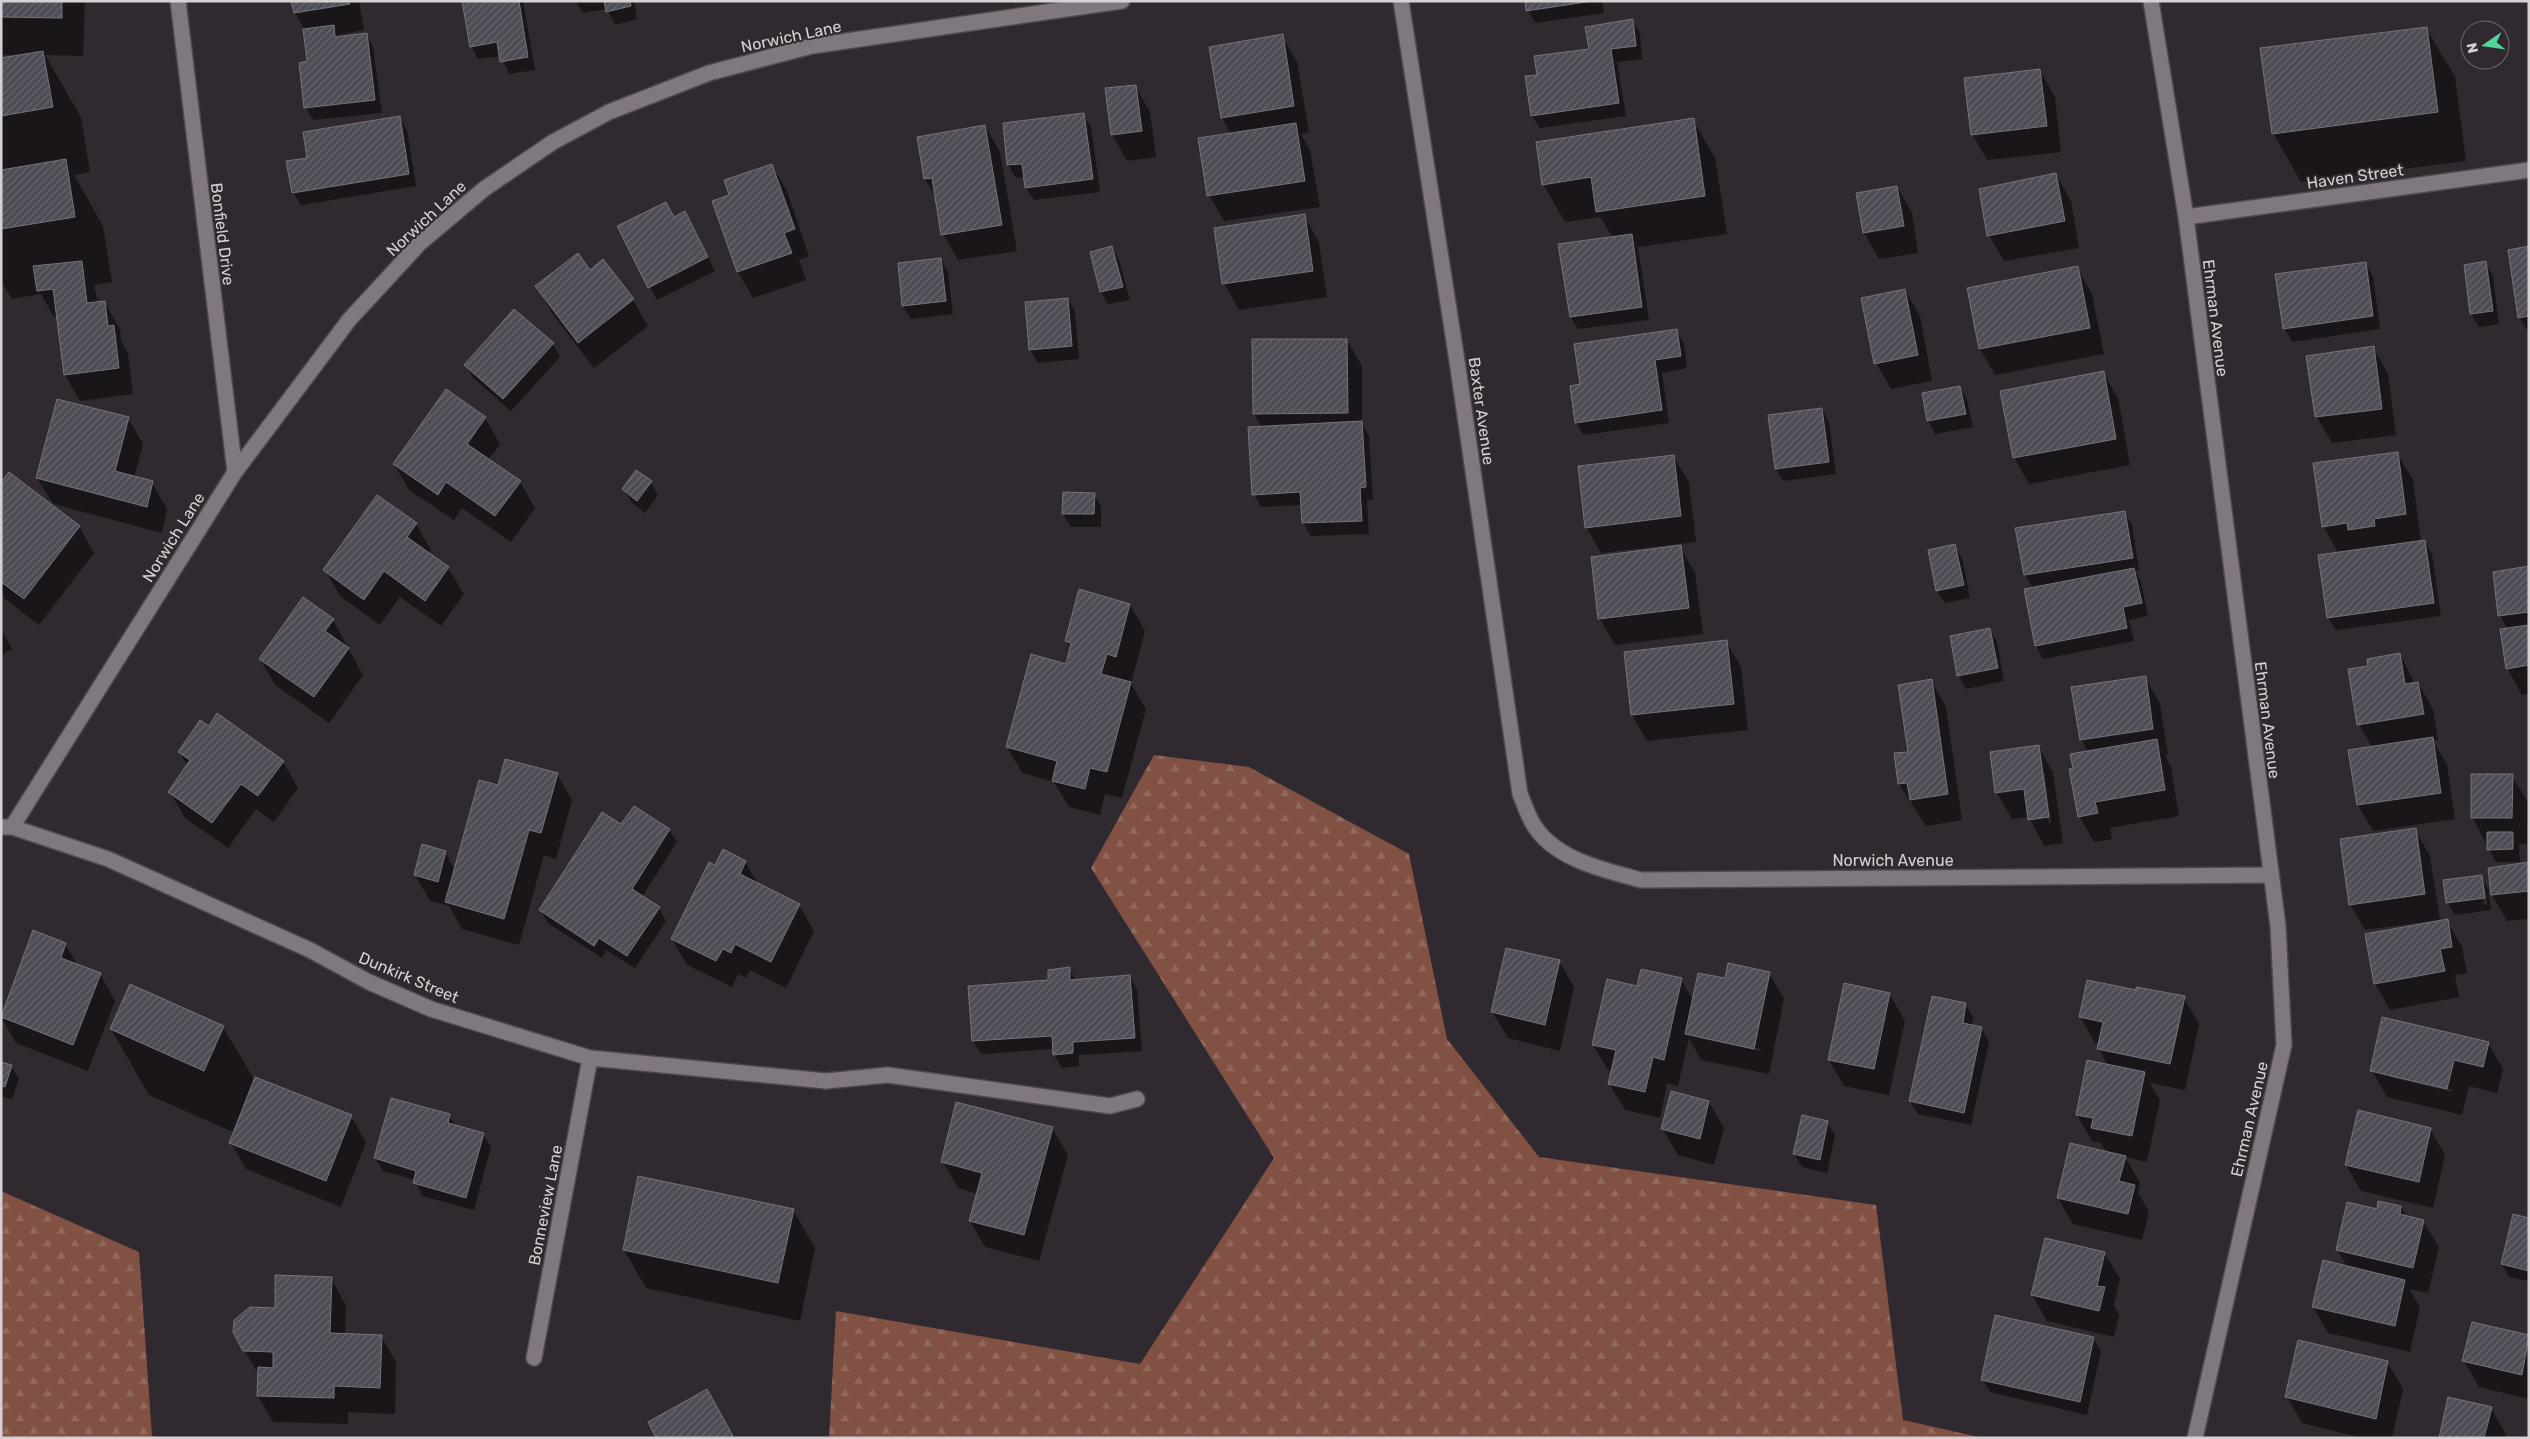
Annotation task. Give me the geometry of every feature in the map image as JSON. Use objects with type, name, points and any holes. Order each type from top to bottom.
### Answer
[{"type":"street","name":"Bonfield Drive","points":[[178,1],[235,472]]},
{"type":"street","name":"Norwich Lane","points":[[7,827],[235,472],[349,320],[420,242],[484,188],[561,137],[609,112],[708,73],[812,46],[1122,1]]},
{"type":"street","name":"Baxter Avenue","points":[[1400,1],[1458,370],[1520,794],[1532,824]]},
{"type":"street","name":"Ehrman Avenue","points":[[2151,1],[2186,217],[2278,926],[2284,1045],[2196,1438]]},
{"type":"street","name":"Haven Street","points":[[2186,217],[2529,170]]},
{"type":"street","name":"Norwich Avenue","points":[[1532,824],[1553,846],[1595,868],[1641,880],[2270,875]]},
{"type":"street","name":"Dunkirk Street","points":[[7,827],[108,859],[310,950],[369,982],[431,1009],[590,1058],[826,1081],[888,1075],[1110,1106],[1137,1099]]},
{"type":"street","name":"Bonneview Lane","points":[[534,1358],[590,1058]]},
{"type":"green space","points":[[1154,755],[1249,767],[1409,854],[1447,1039],[1539,1157],[1876,1205],[1903,1420],[1983,1438],[829,1438],[836,1311],[1140,1364],[1274,1158],[1091,868]]},
{"type":"green space","points":[[1,1191],[139,1252],[152,1436],[162,1438],[1,1438]]},
{"type":"building","points":[[1,1],[62,1],[62,18],[1,17]]},
{"type":"building","points":[[291,1],[349,1],[350,4],[294,13]]},
{"type":"building","points":[[462,1],[519,1],[528,57],[500,62],[497,42],[470,47]]},
{"type":"building","points":[[604,1],[630,1],[631,6],[606,12]]},
{"type":"building","points":[[1525,1],[1593,1],[1526,11]]},
{"type":"building","points":[[1633,19],[1636,46],[1611,49],[1619,103],[1531,116],[1525,76],[1537,75],[1534,56],[1589,49],[1585,27]]},
{"type":"building","points":[[334,25],[335,37],[367,33],[375,100],[304,108],[299,63],[307,61],[303,29]]},
{"type":"building","points":[[2427,27],[2438,112],[2272,134],[2260,48]]},
{"type":"building","points":[[1283,34],[1294,106],[1221,118],[1209,47]]},
{"type":"building","points":[[43,51],[53,107],[1,116],[1,58]]},
{"type":"building","points":[[2040,69],[2047,126],[1971,135],[1964,78]]},
{"type":"building","points":[[1136,85],[1142,131],[1111,135],[1105,88]]},
{"type":"building","points":[[1084,113],[1093,179],[1025,188],[1022,164],[1007,165],[1003,123]]},
{"type":"building","points":[[400,116],[409,174],[292,193],[286,161],[307,158],[303,132]]},
{"type":"building","points":[[1694,118],[1705,196],[1596,212],[1591,177],[1542,185],[1536,142]]},
{"type":"building","points":[[1296,123],[1305,181],[1207,196],[1198,138]]},
{"type":"building","points":[[985,125],[1002,225],[941,235],[932,178],[924,179],[917,137]]},
{"type":"building","points":[[66,159],[75,217],[1,229],[1,170]]},
{"type":"building","points":[[772,164],[795,229],[784,233],[792,253],[737,272],[712,201],[729,195],[724,180]]},
{"type":"building","points":[[2056,173],[2065,221],[1987,236],[1979,189]]},
{"type":"building","points":[[1897,186],[1904,226],[1863,233],[1856,193]]},
{"type":"building","points":[[666,202],[674,217],[685,211],[708,257],[648,288],[617,226]]},
{"type":"building","points":[[1305,214],[1313,271],[1222,284],[1214,228]]},
{"type":"building","points":[[1632,234],[1642,307],[1570,317],[1558,244]]},
{"type":"building","points":[[1112,246],[1123,287],[1100,292],[1090,252]]},
{"type":"building","points":[[2529,246],[2529,316],[2518,318],[2508,250]]},
{"type":"building","points":[[578,253],[590,270],[603,259],[634,299],[578,343],[535,286]]},
{"type":"building","points":[[941,258],[946,301],[902,306],[898,263]]},
{"type":"building","points":[[82,261],[87,303],[105,301],[108,326],[114,325],[119,368],[64,375],[53,289],[37,291],[33,266]]},
{"type":"building","points":[[2486,261],[2493,311],[2470,314],[2464,265]]},
{"type":"building","points":[[2366,262],[2373,316],[2283,329],[2275,274]]},
{"type":"building","points":[[2078,266],[2090,328],[1979,349],[1967,288]]},
{"type":"building","points":[[1905,289],[1918,355],[1874,364],[1861,298]]},
{"type":"building","points":[[1068,298],[1072,346],[1029,350],[1025,302]]},
{"type":"building","points":[[514,309],[554,343],[503,399],[464,365]]},
{"type":"building","points":[[1677,329],[1681,356],[1655,360],[1662,410],[1575,423],[1570,386],[1580,384],[1574,344]]},
{"type":"building","points":[[1252,339],[1347,339],[1348,413],[1253,414]]},
{"type":"building","points":[[2374,346],[2382,409],[2315,417],[2306,356]]},
{"type":"building","points":[[2104,371],[2116,439],[2013,458],[2000,391]]},
{"type":"building","points":[[1960,386],[1966,414],[1927,421],[1922,393]]},
{"type":"building","points":[[446,389],[486,417],[467,444],[521,481],[495,516],[446,482],[438,495],[393,464]]},
{"type":"building","points":[[57,399],[129,417],[115,471],[153,481],[147,507],[36,478]]},
{"type":"building","points":[[1822,408],[1829,462],[1775,469],[1768,415]]},
{"type":"building","points":[[1362,421],[1366,487],[1360,488],[1362,521],[1302,523],[1300,492],[1252,495],[1248,427]]},
{"type":"building","points":[[2398,452],[2406,514],[2374,519],[2375,526],[2348,530],[2347,523],[2322,527],[2313,463]]},
{"type":"building","points":[[1674,455],[1681,516],[1585,528],[1578,466]]},
{"type":"building","points":[[636,470],[652,481],[637,501],[622,489]]},
{"type":"building","points":[[9,472],[80,526],[24,599],[1,582],[1,482]]},
{"type":"building","points":[[1063,492],[1095,493],[1094,514],[1062,514]]},
{"type":"building","points":[[377,495],[417,523],[407,537],[449,567],[425,601],[384,571],[364,600],[323,570]]},
{"type":"building","points":[[2125,511],[2133,558],[2024,575],[2015,528]]},
{"type":"building","points":[[2425,540],[2434,603],[2327,618],[2318,555]]},
{"type":"building","points":[[1955,544],[1964,585],[1936,591],[1928,550]]},
{"type":"building","points":[[1681,545],[1689,608],[1598,619],[1591,557]]},
{"type":"building","points":[[2529,566],[2529,612],[2498,616],[2493,572]]},
{"type":"building","points":[[2134,568],[2142,603],[2123,607],[2127,628],[2035,646],[2024,589]]},
{"type":"building","points":[[1079,589],[1130,604],[1116,657],[1107,654],[1101,674],[1131,682],[1107,772],[1090,768],[1085,789],[1052,781],[1057,761],[1006,747],[1031,654],[1066,664],[1071,643],[1065,641]]},
{"type":"building","points":[[303,597],[334,619],[325,631],[349,648],[314,697],[259,659]]},
{"type":"building","points":[[2529,625],[2529,665],[2506,669],[2500,629]]},
{"type":"building","points":[[1990,628],[1998,668],[1957,676],[1950,636]]},
{"type":"building","points":[[1727,640],[1734,704],[1631,715],[1624,652]]},
{"type":"building","points":[[2400,653],[2405,684],[2418,682],[2424,714],[2357,725],[2348,669],[2368,666],[2367,659]]},
{"type":"building","points":[[2146,676],[2153,729],[2080,740],[2071,687]]},
{"type":"building","points":[[1932,679],[1948,794],[1910,800],[1907,783],[1898,784],[1894,753],[1908,752],[1898,685]]},
{"type":"building","points":[[217,713],[284,761],[258,796],[241,784],[212,823],[168,792],[190,760],[178,752],[200,720],[209,726]]},
{"type":"building","points":[[2433,737],[2441,793],[2357,805],[2348,750]]},
{"type":"building","points":[[2157,739],[2165,790],[2095,802],[2098,813],[2078,817],[2069,769],[2073,768],[2070,754]]},
{"type":"building","points":[[2039,745],[2049,817],[2028,820],[2024,789],[1995,793],[1990,752]]},
{"type":"building","points":[[505,759],[558,773],[541,833],[529,830],[504,919],[445,902],[479,780],[498,785]]},
{"type":"building","points":[[2471,774],[2513,774],[2512,818],[2471,818]]},
{"type":"building","points":[[634,806],[670,829],[632,889],[660,907],[627,956],[599,938],[594,946],[539,910],[602,812],[621,824]]},
{"type":"building","points":[[2416,828],[2425,894],[2349,905],[2340,839]]},
{"type":"building","points":[[2487,832],[2513,832],[2513,849],[2487,850]]},
{"type":"building","points":[[422,844],[446,851],[438,882],[414,875]]},
{"type":"building","points":[[723,849],[746,861],[740,874],[800,904],[771,962],[735,944],[731,953],[723,949],[716,961],[671,939],[709,862],[715,865]]},
{"type":"building","points":[[2529,862],[2529,891],[2491,895],[2488,868]]},
{"type":"building","points":[[2482,875],[2485,898],[2446,903],[2443,880]]},
{"type":"building","points":[[2448,919],[2452,947],[2440,949],[2445,971],[2374,984],[2365,934]]},
{"type":"building","points":[[33,930],[66,943],[61,958],[101,973],[73,1045],[1,1017]]},
{"type":"building","points":[[1506,948],[1560,960],[1545,1025],[1491,1012]]},
{"type":"building","points":[[1728,963],[1770,972],[1754,1049],[1685,1034],[1698,973],[1725,978]]},
{"type":"building","points":[[1070,967],[1070,980],[1130,975],[1135,1038],[1073,1042],[1073,1053],[1053,1055],[1052,1036],[972,1041],[968,986],[1048,980],[1048,970]]},
{"type":"building","points":[[1641,969],[1682,978],[1664,1060],[1653,1057],[1645,1092],[1608,1084],[1616,1050],[1592,1045],[1607,979],[1637,986]]},
{"type":"building","points":[[2087,980],[2136,990],[2136,987],[2185,996],[2170,1064],[2097,1049],[2103,1022],[2079,1017]]},
{"type":"building","points":[[1844,983],[1890,993],[1874,1069],[1828,1060]]},
{"type":"building","points":[[130,984],[224,1026],[204,1071],[110,1029]]},
{"type":"building","points":[[1932,996],[1966,1003],[1963,1023],[1982,1027],[1964,1113],[1909,1101]]},
{"type":"building","points":[[2382,1017],[2489,1042],[2483,1067],[2454,1060],[2447,1089],[2370,1071]]},
{"type":"building","points":[[2087,1060],[2145,1072],[2132,1136],[2091,1128],[2093,1118],[2076,1115]]},
{"type":"building","points":[[1,1062],[12,1065],[5,1087],[1,1086]]},
{"type":"building","points":[[255,1077],[352,1115],[326,1181],[229,1143]]},
{"type":"building","points":[[1671,1091],[1709,1101],[1700,1139],[1661,1129]]},
{"type":"building","points":[[391,1098],[450,1114],[448,1123],[484,1133],[466,1198],[413,1183],[416,1171],[374,1158]]},
{"type":"building","points":[[956,1102],[1053,1127],[1024,1235],[969,1221],[982,1173],[941,1162]]},
{"type":"building","points":[[2358,1110],[2431,1128],[2419,1182],[2345,1165]]},
{"type":"building","points":[[1802,1115],[1828,1121],[1820,1160],[1793,1154]]},
{"type":"building","points":[[2070,1143],[2126,1156],[2119,1181],[2135,1185],[2128,1214],[2057,1198]]},
{"type":"building","points":[[638,1176],[794,1209],[778,1283],[623,1250]]},
{"type":"building","points":[[2378,1201],[2401,1206],[2400,1214],[2424,1220],[2413,1268],[2336,1250],[2347,1202],[2377,1209]]},
{"type":"building","points":[[2513,1214],[2529,1218],[2529,1271],[2501,1264]]},
{"type":"building","points":[[2045,1238],[2105,1252],[2097,1286],[2105,1287],[2099,1311],[2031,1295]]},
{"type":"building","points":[[2323,1260],[2405,1280],[2395,1326],[2312,1307]]},
{"type":"building","points":[[275,1275],[332,1277],[330,1333],[382,1335],[380,1388],[334,1386],[334,1398],[257,1396],[258,1367],[273,1368],[273,1352],[243,1351],[233,1332],[234,1320],[250,1307],[275,1308]]},
{"type":"building","points":[[1995,1315],[2094,1337],[2080,1402],[1981,1380]]},
{"type":"building","points":[[2472,1322],[2529,1335],[2522,1375],[2462,1361]]},
{"type":"building","points":[[2298,1340],[2388,1361],[2376,1419],[2285,1397]]},
{"type":"building","points":[[707,1389],[734,1438],[656,1438],[648,1422]]},
{"type":"building","points":[[2448,1397],[2492,1407],[2484,1438],[2439,1438]]}]
